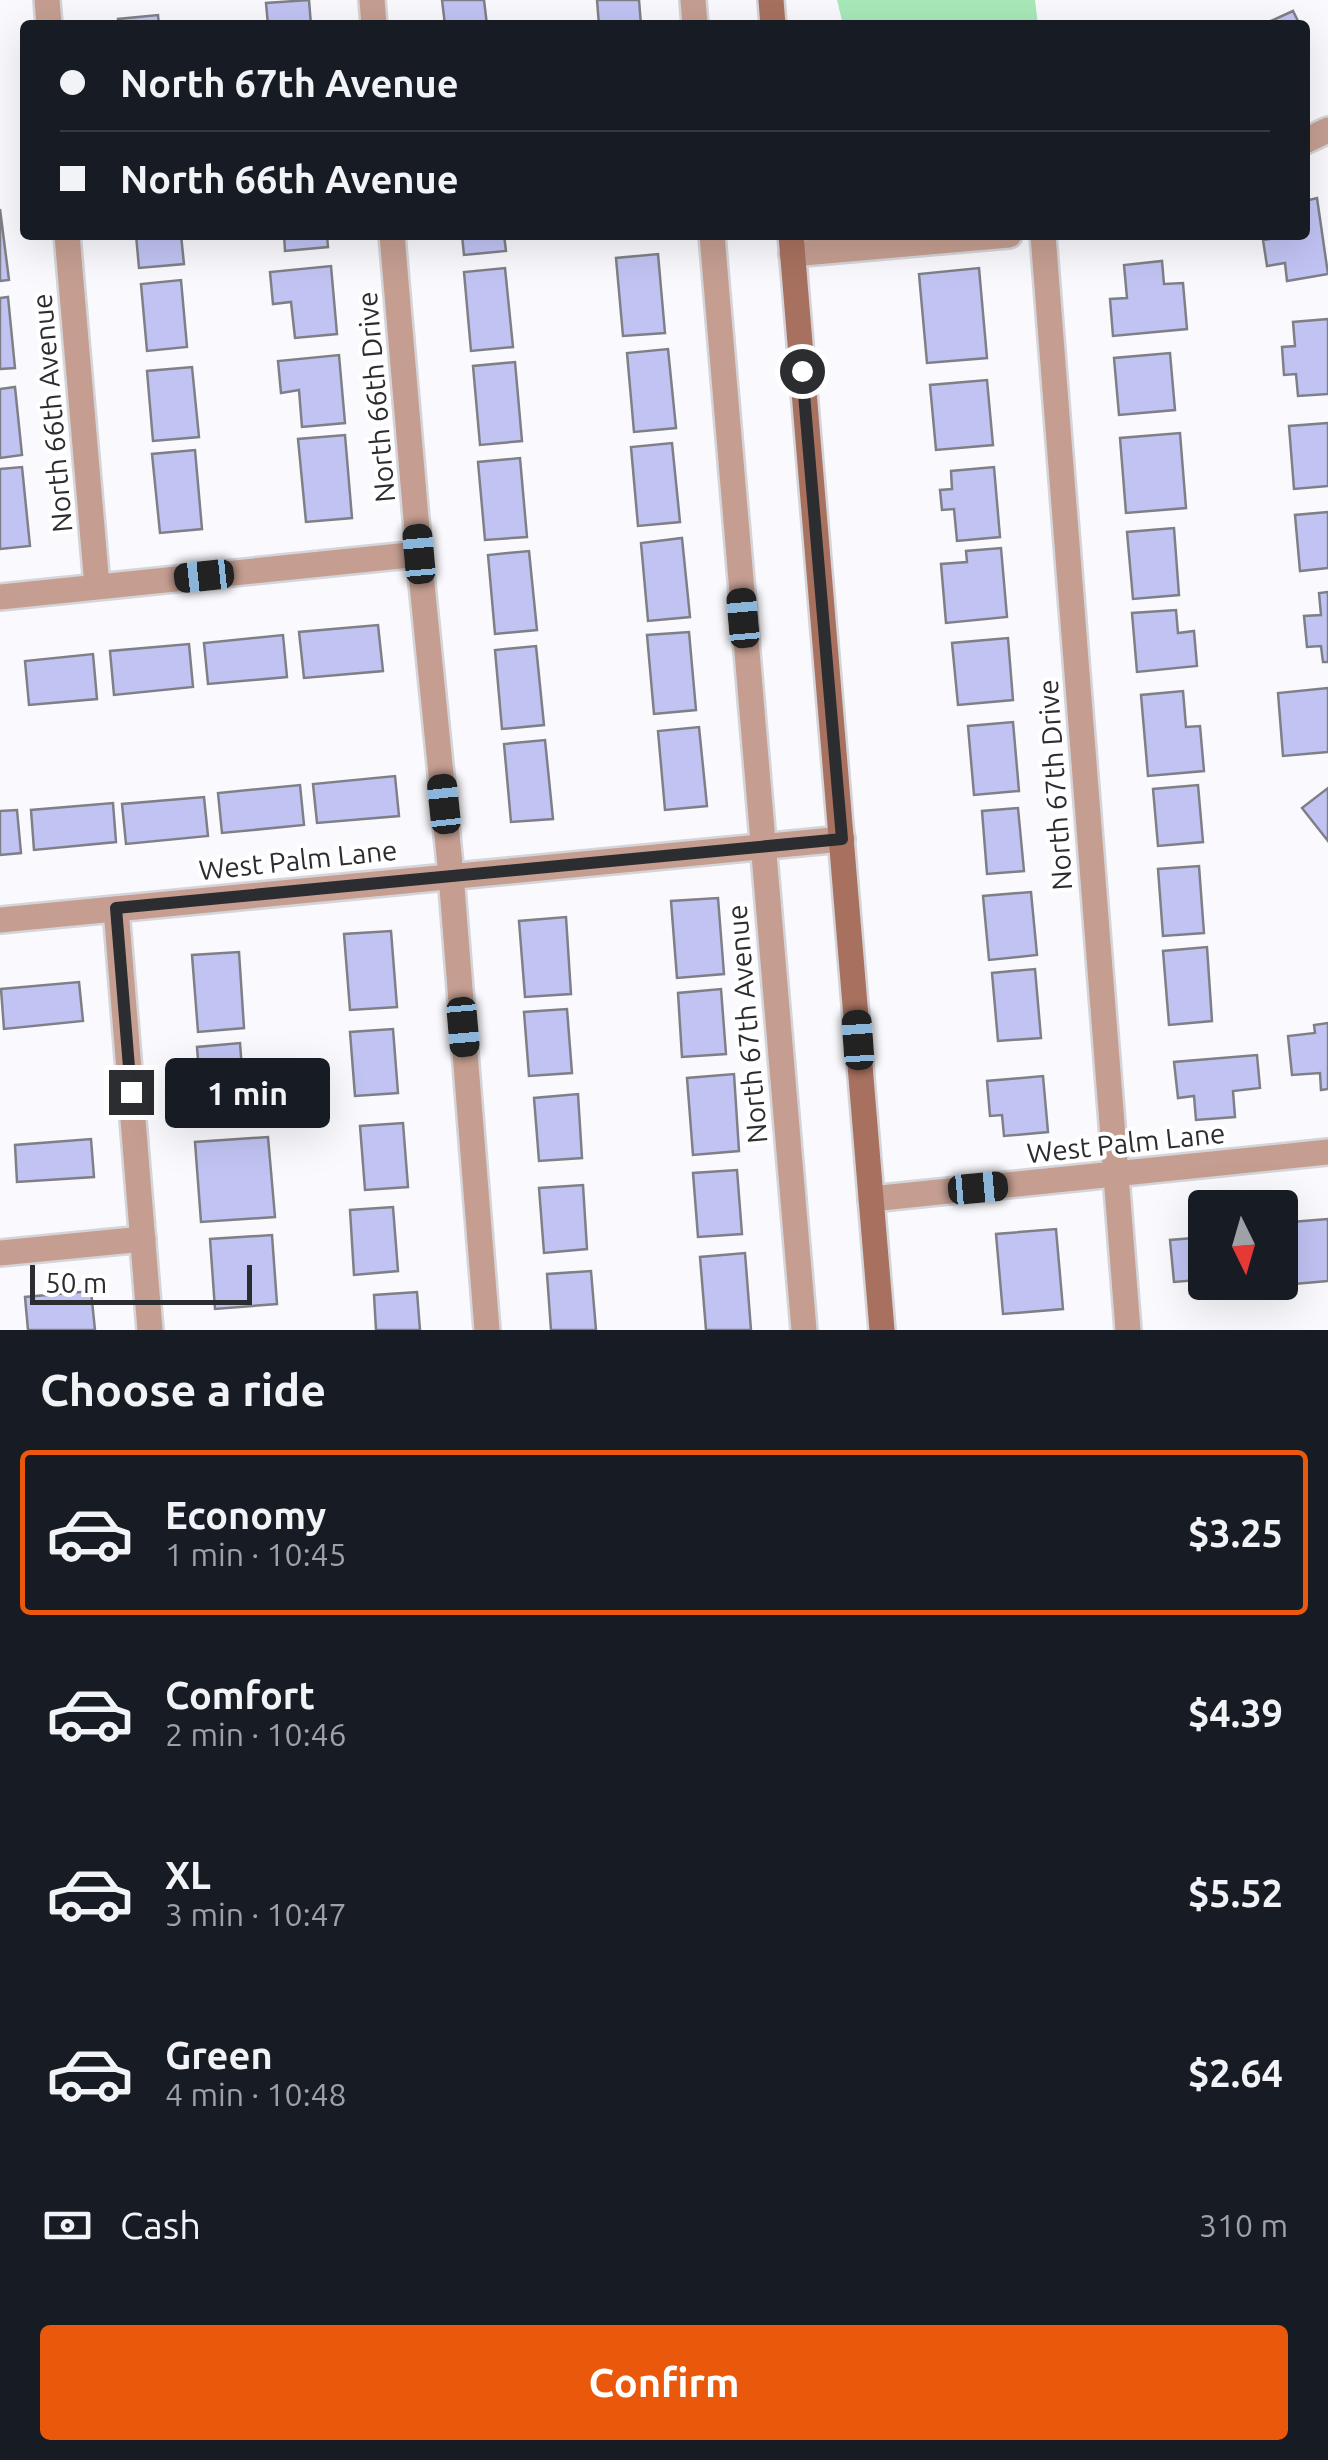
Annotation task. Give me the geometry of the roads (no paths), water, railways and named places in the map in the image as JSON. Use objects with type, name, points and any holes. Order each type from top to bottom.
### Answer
[{"type":"main road","points":[[791,244],[882,1330]]},
{"type":"street","name":"North 66th Avenue","points":[[66,240],[96,586]]},
{"type":"street","name":"North 66th Drive","points":[[392,240],[452,875],[487,1330]]},
{"type":"street","name":"North 67th Avenue","points":[[712,240],[804,1330]]},
{"type":"street","points":[[791,244],[888,240]]},
{"type":"street","name":"North 67th Drive","points":[[1043,240],[1128,1330]]},
{"type":"street","points":[[0,596],[419,554]]},
{"type":"street","name":"West Palm Lane","points":[[0,920],[842,839]]},
{"type":"street","points":[[116,908],[150,1330]]},
{"type":"street","name":"West Palm Lane","points":[[871,1199],[1328,1152]]},
{"type":"street","points":[[0,1253],[143,1240]]}]
